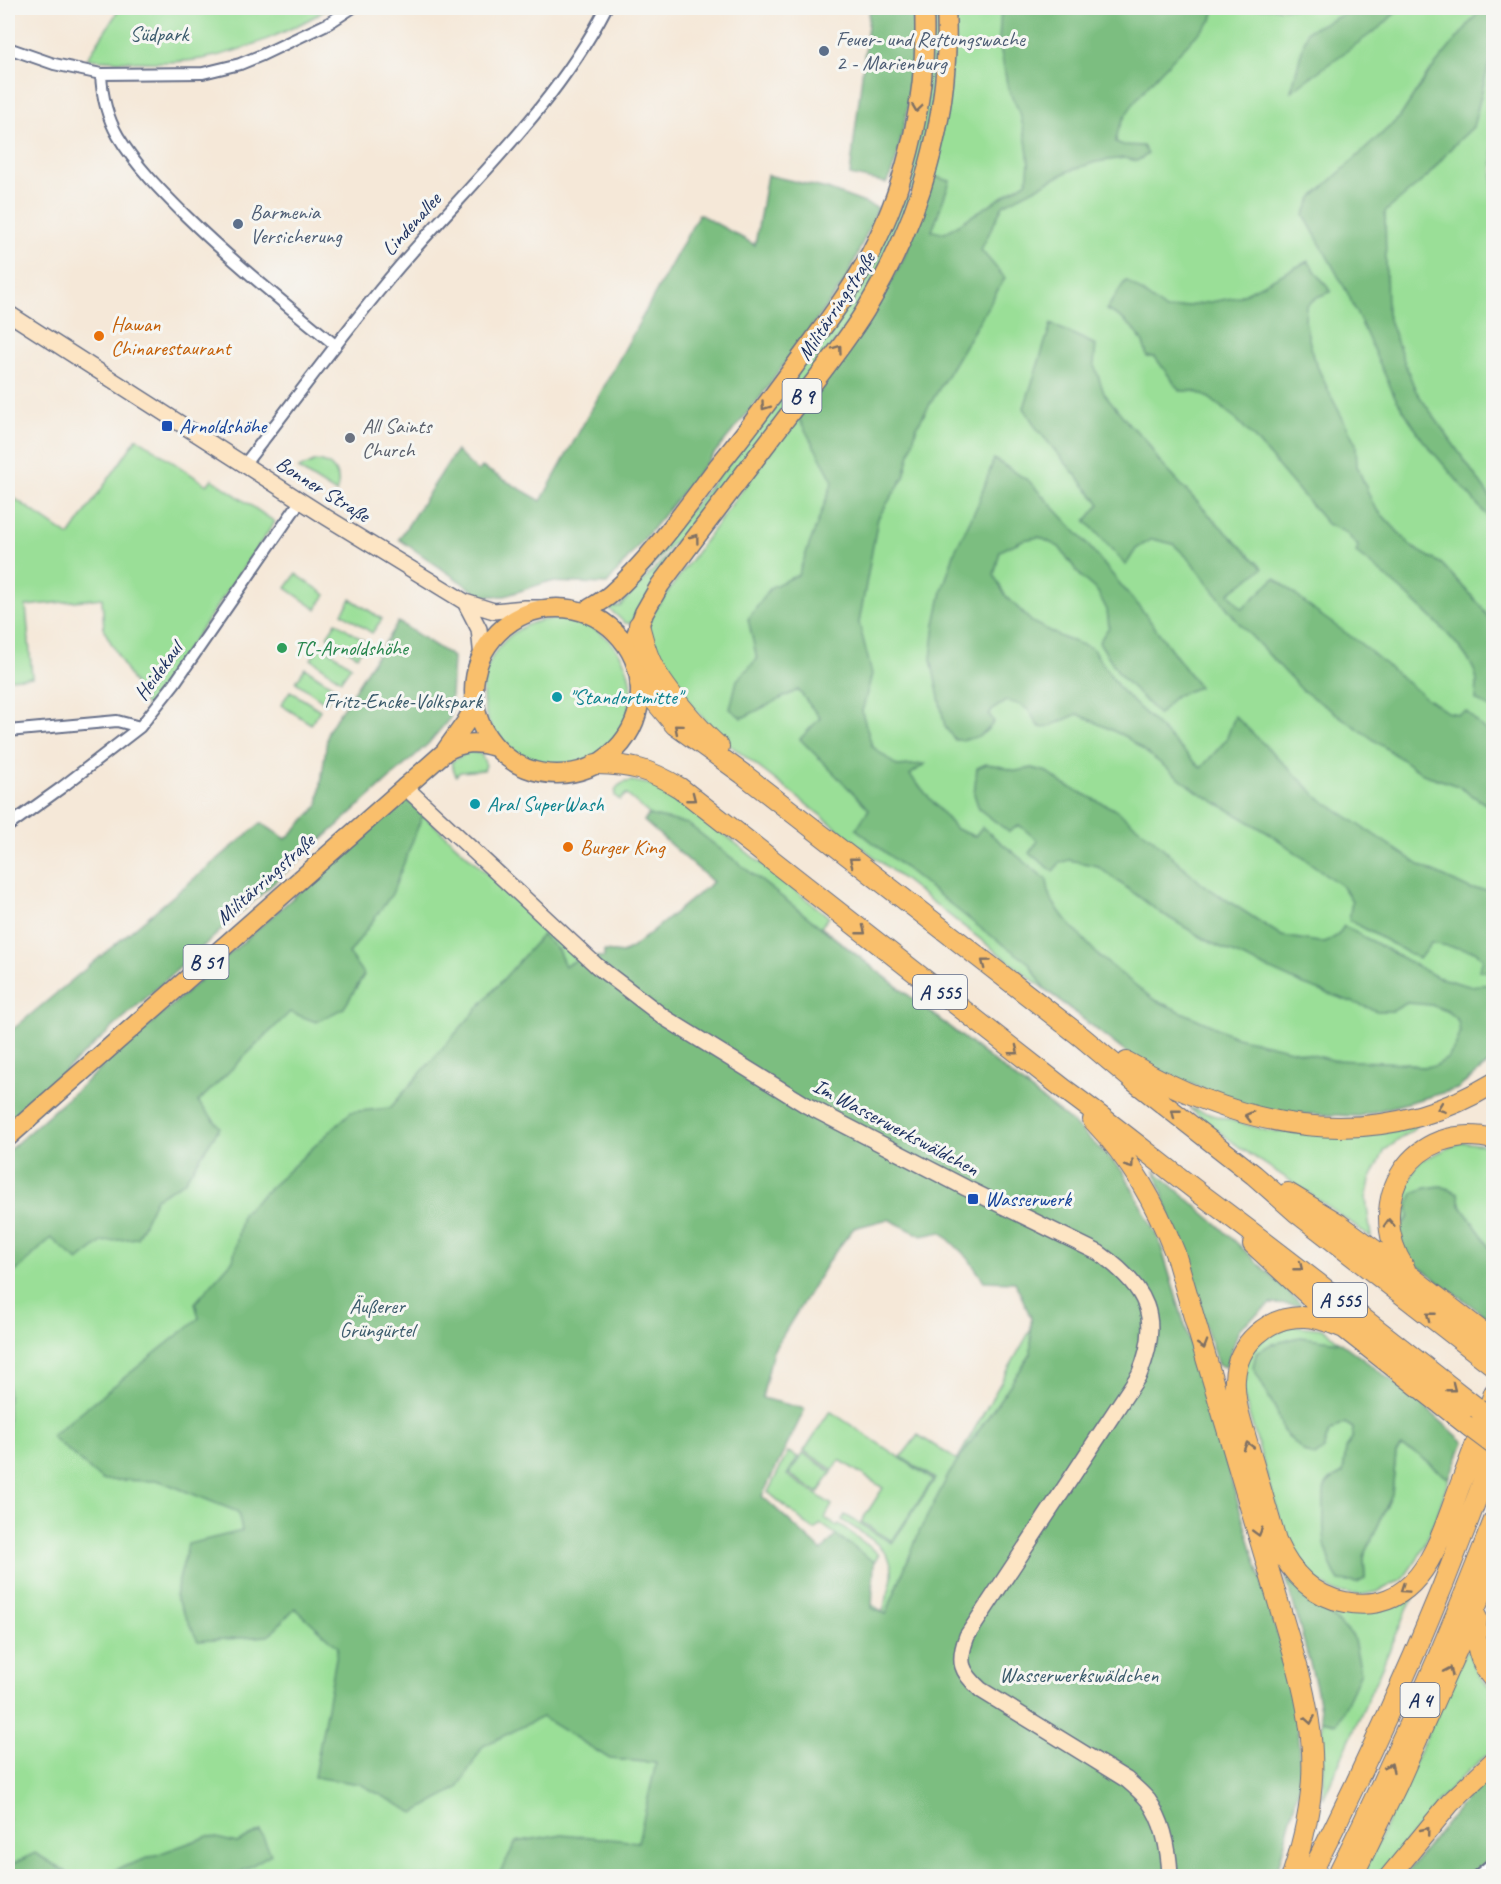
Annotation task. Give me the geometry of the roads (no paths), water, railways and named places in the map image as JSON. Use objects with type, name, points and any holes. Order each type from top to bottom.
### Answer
[{"type":"highway","points":[[639,625],[647,652],[656,671],[689,716],[742,774]]},
{"type":"highway","points":[[640,683],[665,716],[675,725],[742,774]]},
{"type":"highway","name":"A 555","points":[[596,764],[634,766],[666,779],[680,788],[1064,1089],[1485,1409],[1494,1420]]},
{"type":"highway","name":"A 555","points":[[742,774],[1083,1038],[1254,1175],[1296,1212],[1493,1366]]},
{"type":"highway","points":[[1083,1038],[1192,1096],[1231,1111],[1293,1125],[1374,1125],[1416,1117],[1454,1103],[1494,1083]]},
{"type":"highway","points":[[1064,1089],[1119,1150],[1148,1192],[1166,1231],[1210,1368],[1298,1669],[1310,1721],[1313,1762],[1312,1789],[1306,1826],[1292,1876]]},
{"type":"highway","points":[[1410,1276],[1397,1257],[1388,1224],[1391,1194],[1403,1170],[1421,1152],[1448,1138],[1470,1136],[1494,1139]]},
{"type":"highway","points":[[1254,1175],[1317,1209],[1410,1276],[1494,1341]]},
{"type":"highway","points":[[1201,1194],[1275,1267],[1344,1328],[1494,1445]]},
{"type":"highway","points":[[1344,1328],[1305,1317],[1291,1318],[1271,1324],[1255,1335],[1246,1346],[1239,1360],[1235,1378],[1239,1413],[1276,1541],[1285,1558],[1305,1584],[1327,1598],[1351,1603],[1378,1601],[1402,1591],[1425,1569],[1439,1544],[1494,1393]]},
{"type":"highway","points":[[1411,1663],[1485,1409]]},
{"type":"highway","name":"A 4","points":[[1310,1876],[1411,1663],[1494,1451]]},
{"type":"highway","name":"A 4","points":[[1337,1876],[1408,1727],[1494,1520]]},
{"type":"highway","points":[[1353,1876],[1398,1785],[1494,1566]]},
{"type":"highway","points":[[1480,1601],[1475,1628],[1476,1640],[1481,1660],[1494,1680]]},
{"type":"highway","points":[[1390,1876],[1450,1803],[1494,1761]]},
{"type":"main road","name":"Militärringstraße","points":[[584,612],[617,588],[688,506],[844,299],[871,253],[894,196],[912,139],[921,80],[924,8]]},
{"type":"main road","name":"Militärringstraße","points":[[630,651],[639,625],[660,585],[856,323],[895,258],[921,193],[936,137],[945,69],[946,8]]},
{"type":"main road","points":[[542,608],[563,608],[584,612],[595,616],[613,629],[630,651],[637,665],[640,683],[637,714],[627,735],[615,749],[596,764],[573,772],[540,772],[520,765],[495,747],[482,728],[474,707],[474,685],[482,658],[501,632],[518,620],[542,608]]},
{"type":"main road","name":"Militärringstraße","points":[[446,751],[474,707]]},
{"type":"main road","name":"Militärringstraße","points":[[8,1137],[446,751],[470,742],[495,747]]},
{"type":"street","points":[[8,48],[54,64],[101,74],[203,73],[240,64],[329,23],[352,8]]},
{"type":"street","name":"Lindenallee","points":[[244,465],[335,345],[428,233],[522,130],[568,69],[603,9]]},
{"type":"street","points":[[101,74],[105,104],[110,118],[117,134],[138,165],[166,196],[213,241],[335,345]]},
{"type":"street","name":"Bonner Straße","points":[[8,313],[244,465],[465,602],[494,611],[542,608]]},
{"type":"street","name":"Heidekaul","points":[[8,826],[140,727],[174,684],[301,500]]},
{"type":"street","points":[[465,602],[479,629],[482,658]]},
{"type":"street","points":[[8,731],[117,721],[140,727]]},
{"type":"street","name":"Im Wasserwerkswäldchen","points":[[404,786],[597,966],[666,1018],[806,1105],[1098,1253],[1118,1266],[1131,1279],[1148,1309],[1150,1326],[1150,1341],[1139,1375],[966,1636],[961,1659],[967,1678],[981,1690],[1127,1780],[1148,1800],[1162,1825],[1169,1858],[1170,1876]]},
{"type":"street","points":[[1477,1876],[1494,1862]]},
{"type":"place","name":"Feuer- und Rettungswache 2 - Marienburg","points":[[824,51]]},
{"type":"place","name":"Barmenia Versicherung","points":[[238,224]]},
{"type":"place","name":"Hawan Chinarestaurant","points":[[99,336]]},
{"type":"place","name":"Arnoldshöhe","points":[[167,426]]},
{"type":"place","name":"All Saints Church","points":[[350,438]]},
{"type":"place","name":"TC-Arnoldshöhe","points":[[282,648]]},
{"type":"place","name":"\"Standortmitte\"","points":[[557,697]]},
{"type":"place","name":"Aral SuperWash","points":[[475,804]]},
{"type":"place","name":"Burger King","points":[[568,847]]},
{"type":"place","name":"Wasserwerk","points":[[973,1199]]},
{"type":"park label","name":"Südpark","points":[[159,34]]},
{"type":"park label","name":"Fritz-Encke-Volkspark","points":[[403,701]]},
{"type":"park label","name":"Äußerer Grüngürtel","points":[[377,1318]]},
{"type":"park label","name":"Wasserwerkswäldchen","points":[[1079,1675]]}]
